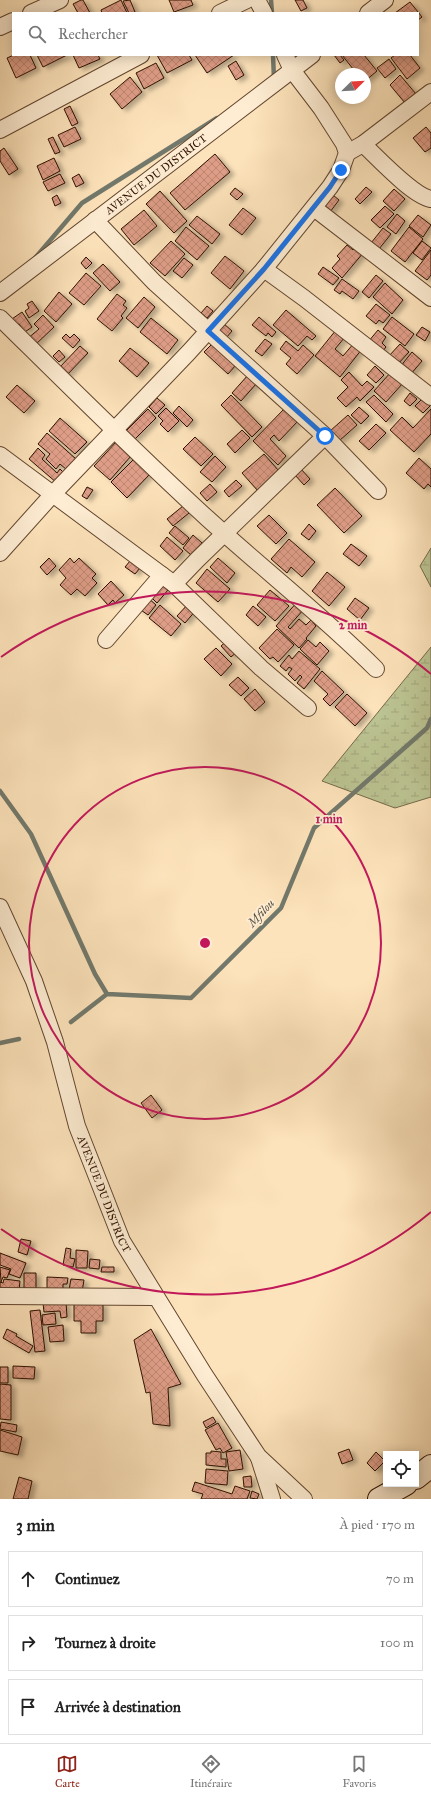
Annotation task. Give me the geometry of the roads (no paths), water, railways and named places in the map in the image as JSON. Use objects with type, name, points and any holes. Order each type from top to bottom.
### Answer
[{"type":"main road","points":[[380,1499],[401,1487]]},
{"type":"main road","points":[[403,1499],[411,1487]]},
{"type":"street","points":[[33,12],[60,0]]},
{"type":"street","points":[[222,12],[247,0]]},
{"type":"street","points":[[257,0],[263,12]]},
{"type":"street","points":[[369,12],[385,0]]},
{"type":"street","points":[[0,27],[12,21]]},
{"type":"street","points":[[0,130],[139,56]]},
{"type":"street","points":[[0,553],[52,495],[208,331],[264,269],[314,208],[341,170],[346,153],[344,144],[321,108],[292,70],[285,56]]},
{"type":"street","name":"AVENUE DU DISTRICT","points":[[1,288],[95,220],[311,56]]},
{"type":"street","points":[[346,153],[363,144],[431,92]]},
{"type":"street","points":[[363,144],[415,191],[426,198],[431,199]]},
{"type":"street","points":[[314,208],[431,298]]},
{"type":"street","points":[[95,220],[154,282],[325,436],[378,491]]},
{"type":"street","points":[[264,269],[304,298],[431,397]]},
{"type":"street","points":[[0,318],[114,431],[225,534],[314,610],[376,669]]},
{"type":"street","points":[[106,640],[168,579],[197,560],[225,534],[325,436]]},
{"type":"street","points":[[0,455],[52,495],[168,579],[261,668],[308,708]]},
{"type":"street","name":"AVENUE DU DISTRICT","points":[[0,908],[34,981],[55,1042],[76,1126],[122,1241],[155,1297],[258,1456],[304,1499]]},
{"type":"street","points":[[0,1296],[155,1297]]},
{"type":"street","name":"AVENUE DU DISTRICT","points":[[258,1456],[272,1499]]},
{"type":"waterway","points":[[271,0],[272,12]]},
{"type":"waterway","points":[[273,56],[274,79]]},
{"type":"waterway","points":[[35,258],[82,203],[217,118]]},
{"type":"waterway","name":"Mfilou","points":[[71,1022],[107,994],[191,998],[281,908],[314,828],[427,728],[431,719]]},
{"type":"waterway","points":[[0,791],[31,834],[95,974],[107,994]]},
{"type":"waterway","name":"Mfilou","points":[[0,1043],[19,1039]]}]
